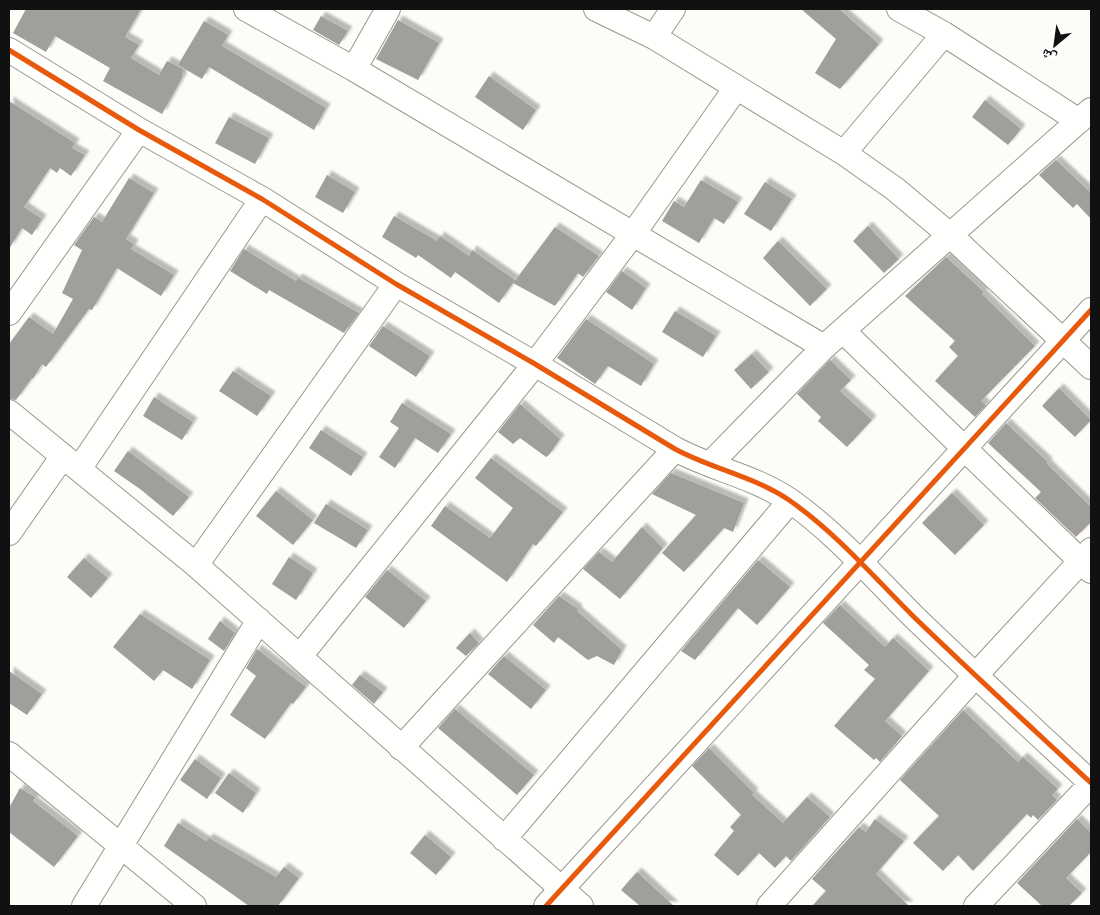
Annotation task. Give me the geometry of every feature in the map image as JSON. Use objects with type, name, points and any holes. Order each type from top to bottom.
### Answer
[{"type":"street","points":[[246,9],[354,69],[824,347]]},
{"type":"street","points":[[354,69],[388,9]]},
{"type":"street","points":[[596,9],[654,37],[844,153],[895,190],[951,236],[1091,367]]},
{"type":"street","points":[[654,37],[673,9]]},
{"type":"street","points":[[710,464],[824,347],[1085,115],[899,9]]},
{"type":"street","points":[[844,153],[944,34]]},
{"type":"street","points":[[9,50],[139,130],[262,199],[396,284],[535,364],[674,450],[766,486],[790,501],[823,528],[975,676],[1091,784],[976,906]]},
{"type":"street","points":[[300,656],[535,364],[633,234],[736,88]]},
{"type":"street","points":[[9,313],[139,130]]},
{"type":"street","points":[[9,532],[71,463],[262,199]]},
{"type":"street","points":[[196,565],[396,284]]},
{"type":"street","points":[[554,898],[1062,339],[1091,310]]},
{"type":"street","points":[[769,906],[975,676],[1088,561],[964,448],[843,331]]},
{"type":"street","points":[[9,412],[196,565],[300,656],[504,838],[554,898],[581,906]]},
{"type":"street","points":[[402,748],[674,450]]},
{"type":"street","points":[[504,838],[790,501]]},
{"type":"street","points":[[84,906],[259,620]]},
{"type":"street","points":[[9,754],[194,906]]},
{"type":"building","points":[[26,9],[141,9],[125,37],[139,45],[131,58],[159,75],[167,61],[183,69],[182,78],[162,114],[103,81],[110,68],[55,36],[46,52],[13,33]]},
{"type":"building","points":[[801,9],[839,9],[879,44],[840,89],[815,73],[836,39]]},
{"type":"building","points":[[321,16],[348,31],[339,45],[313,30]]},
{"type":"building","points":[[398,20],[439,43],[418,80],[376,59]]},
{"type":"building","points":[[204,21],[228,35],[222,46],[326,108],[314,130],[209,67],[202,79],[178,65]]},
{"type":"building","points":[[489,76],[536,110],[523,130],[475,97]]},
{"type":"building","points":[[985,100],[1021,129],[1008,145],[972,117]]},
{"type":"building","points":[[9,101],[75,143],[72,148],[85,155],[71,176],[60,168],[57,173],[50,168],[24,207],[42,219],[32,235],[22,228],[9,249]]},
{"type":"building","points":[[229,117],[269,138],[255,164],[215,143]]},
{"type":"building","points":[[1056,160],[1091,193],[1091,219],[1077,204],[1073,208],[1039,175]]},
{"type":"building","points":[[327,175],[355,192],[343,213],[315,197]]},
{"type":"building","points":[[129,178],[154,193],[126,239],[134,244],[131,249],[174,275],[161,296],[117,268],[92,310],[89,309],[46,367],[42,364],[16,400],[9,399],[9,344],[29,317],[53,334],[73,299],[62,293],[82,250],[74,245],[94,217],[102,222]]},
{"type":"building","points":[[701,180],[738,202],[724,224],[714,218],[699,243],[662,221],[674,201],[684,207]]},
{"type":"building","points":[[765,182],[792,199],[771,231],[744,214]]},
{"type":"building","points":[[394,216],[437,241],[440,236],[469,256],[472,250],[515,280],[514,282],[555,227],[599,256],[583,277],[578,273],[555,306],[513,283],[499,303],[455,272],[451,278],[418,255],[416,258],[382,237]]},
{"type":"building","points":[[868,226],[899,259],[884,273],[853,241]]},
{"type":"building","points":[[778,241],[827,289],[810,306],[763,258]]},
{"type":"building","points":[[244,249],[296,281],[298,278],[359,313],[344,333],[269,290],[267,294],[230,271]]},
{"type":"building","points":[[946,257],[984,292],[982,294],[1035,346],[981,401],[986,405],[975,417],[935,381],[958,356],[949,347],[955,341],[905,296]]},
{"type":"building","points":[[622,271],[646,288],[632,310],[606,292]]},
{"type":"building","points":[[675,311],[716,336],[703,357],[662,332]]},
{"type":"building","points":[[586,319],[654,364],[641,386],[608,366],[595,384],[557,358]]},
{"type":"building","points":[[383,326],[430,356],[416,377],[369,346]]},
{"type":"building","points":[[752,354],[769,372],[751,389],[734,370]]},
{"type":"building","points":[[830,360],[851,380],[840,391],[872,420],[847,447],[818,421],[821,417],[797,394]]},
{"type":"building","points":[[233,371],[271,396],[257,416],[219,391]]},
{"type":"building","points":[[1059,388],[1091,420],[1075,437],[1042,406]]},
{"type":"building","points":[[154,397],[193,422],[182,440],[143,416]]},
{"type":"building","points":[[402,403],[451,434],[438,453],[415,438],[395,468],[379,457],[399,428],[390,422]]},
{"type":"building","points":[[520,404],[560,439],[546,457],[520,438],[513,444],[498,432]]},
{"type":"building","points":[[1006,423],[1048,462],[1047,464],[1091,507],[1091,522],[1076,537],[1035,498],[1041,492],[988,443]]},
{"type":"building","points":[[321,430],[363,457],[351,476],[309,448]]},
{"type":"building","points":[[128,451],[189,497],[173,516],[114,471]]},
{"type":"building","points":[[491,458],[563,512],[536,546],[533,544],[507,582],[431,526],[445,506],[490,538],[513,508],[475,478]]},
{"type":"building","points":[[671,473],[744,503],[733,532],[724,528],[684,572],[662,553],[696,515],[652,494]]},
{"type":"building","points":[[276,491],[313,520],[293,545],[256,516]]},
{"type":"building","points":[[952,493],[984,525],[955,555],[922,523]]},
{"type":"building","points":[[326,504],[368,530],[356,548],[314,523]]},
{"type":"building","points":[[642,527],[663,548],[620,599],[583,569],[599,552],[612,562]]},
{"type":"building","points":[[289,557],[313,573],[296,600],[272,584]]},
{"type":"building","points":[[84,558],[108,578],[91,598],[67,577]]},
{"type":"building","points":[[758,560],[790,587],[757,625],[738,608],[695,660],[681,651]]},
{"type":"building","points":[[387,570],[426,601],[404,628],[365,597]]},
{"type":"building","points":[[559,596],[578,609],[577,611],[622,650],[614,665],[597,656],[588,660],[558,637],[554,643],[533,625]]},
{"type":"building","points":[[840,605],[885,647],[893,638],[929,671],[885,721],[902,736],[880,762],[876,758],[874,760],[834,726],[875,679],[864,670],[869,665],[823,623]]},
{"type":"building","points":[[140,614],[210,660],[192,689],[163,670],[154,681],[113,647]]},
{"type":"building","points":[[220,621],[235,633],[224,651],[208,639]]},
{"type":"building","points":[[470,633],[479,643],[466,656],[456,648]]},
{"type":"building","points":[[257,649],[306,687],[293,704],[291,703],[265,739],[230,715],[256,676],[246,668]]},
{"type":"building","points":[[504,656],[546,690],[531,709],[488,674]]},
{"type":"building","points":[[9,671],[42,694],[27,715],[9,703]]},
{"type":"building","points":[[360,675],[383,692],[374,704],[352,685]]},
{"type":"building","points":[[455,709],[534,775],[517,795],[438,728]]},
{"type":"building","points":[[963,710],[1018,762],[1023,757],[1058,789],[1052,795],[1057,800],[1038,820],[1033,815],[1031,818],[1027,814],[973,871],[958,855],[943,871],[913,843],[939,816],[900,780]]},
{"type":"building","points":[[709,748],[754,793],[752,795],[783,823],[807,797],[830,817],[791,861],[786,856],[775,868],[759,853],[738,876],[714,855],[734,831],[730,827],[741,815],[692,766]]},
{"type":"building","points":[[195,759],[221,778],[207,799],[180,780]]},
{"type":"building","points":[[229,773],[256,793],[243,813],[215,793]]},
{"type":"building","points":[[20,788],[35,797],[33,801],[78,836],[54,867],[9,832],[9,808]]},
{"type":"building","points":[[875,819],[904,841],[876,874],[909,906],[812,906],[826,891],[812,879],[859,827],[866,832]]},
{"type":"building","points":[[1077,819],[1091,833],[1091,852],[1066,878],[1082,893],[1069,906],[1042,906],[1017,883]]},
{"type":"building","points":[[178,823],[206,841],[209,838],[276,877],[284,867],[299,878],[278,906],[249,906],[164,846]]},
{"type":"building","points":[[425,835],[451,857],[436,875],[410,853]]},
{"type":"building","points":[[637,872],[674,906],[640,906],[621,890]]},
{"type":"cycle path","points":[[9,50],[139,130],[262,199],[396,284],[535,364],[675,449],[761,485],[789,500],[822,526],[914,617],[1091,783]]},
{"type":"cycle path","points":[[546,906],[1091,310]]}]
